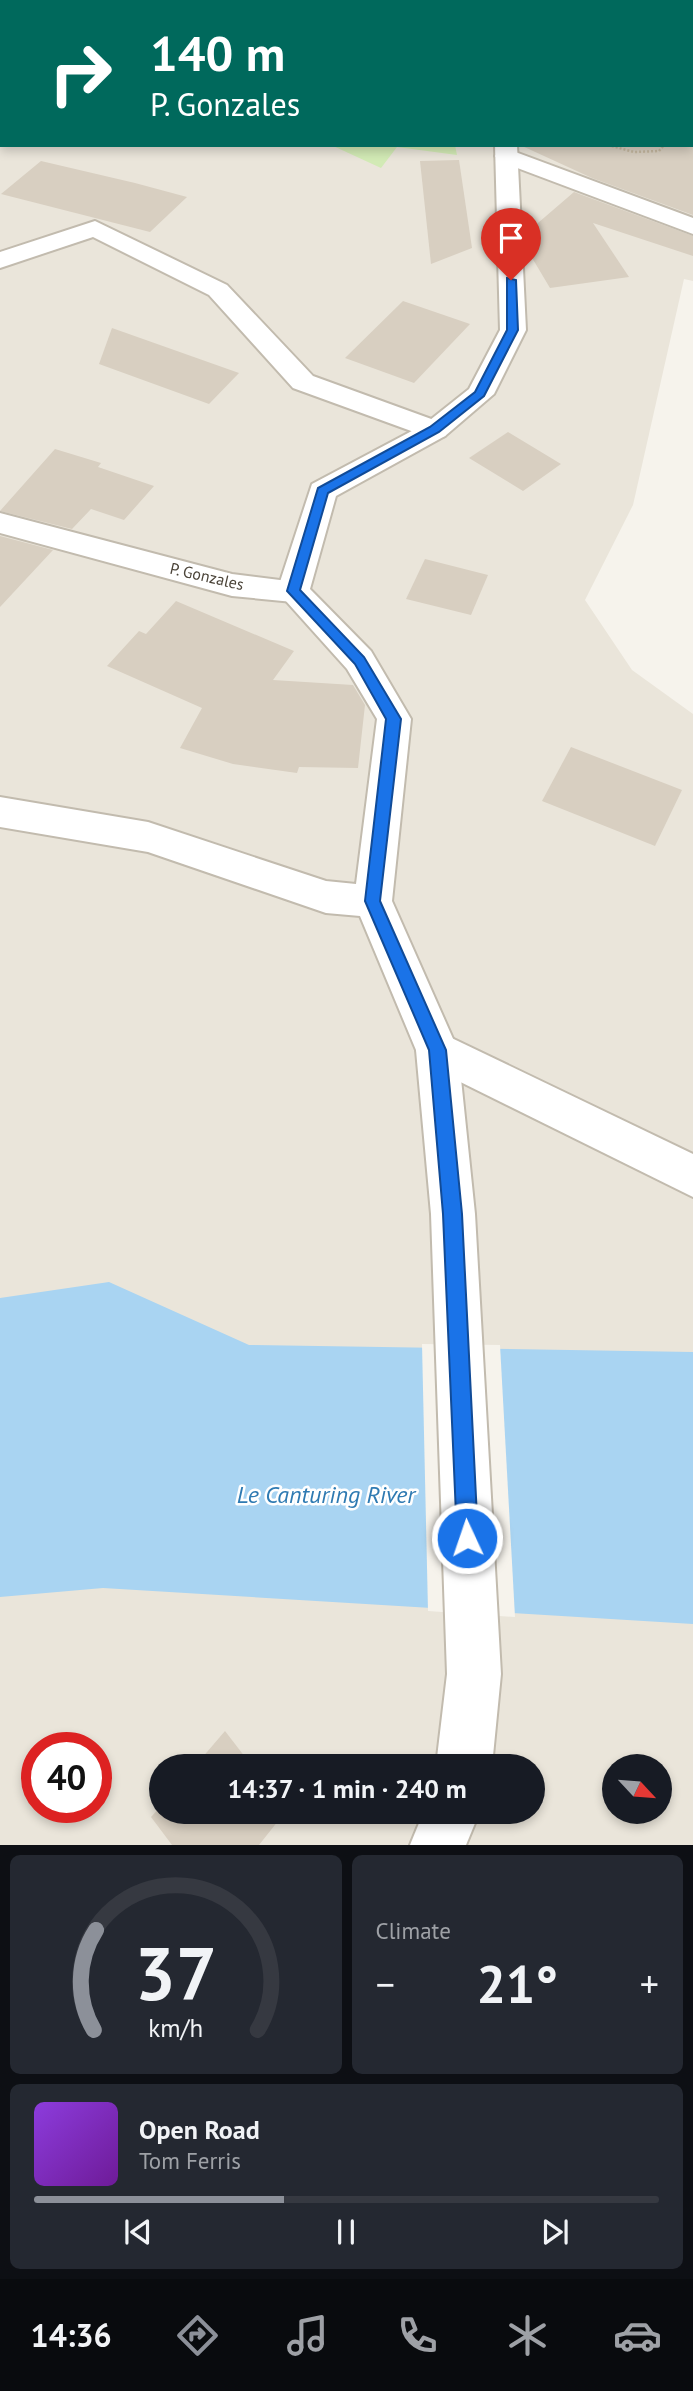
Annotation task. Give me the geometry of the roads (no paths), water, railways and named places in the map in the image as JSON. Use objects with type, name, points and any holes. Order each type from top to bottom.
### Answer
[{"type":"street","points":[[465,1754],[474,1674],[453,1214],[437,1050],[373,901],[394,719],[359,660],[293,591],[323,491],[435,430],[480,394],[513,330],[507,150],[693,227]]},
{"type":"street","points":[[0,260],[95,228],[218,290],[303,382],[435,430]]},
{"type":"street","name":"P. Gonzales","points":[[0,523],[232,585],[293,591]]},
{"type":"street","points":[[0,812],[148,837],[326,897],[373,901]]},
{"type":"street","points":[[437,1050],[693,1176]]},
{"type":"street","points":[[438,1845],[447,1824]]},
{"type":"water","name":"Le Canturing River","points":[[109,1282],[249,1345],[693,1352],[693,1624],[103,1588],[0,1597],[0,1298]]}]
